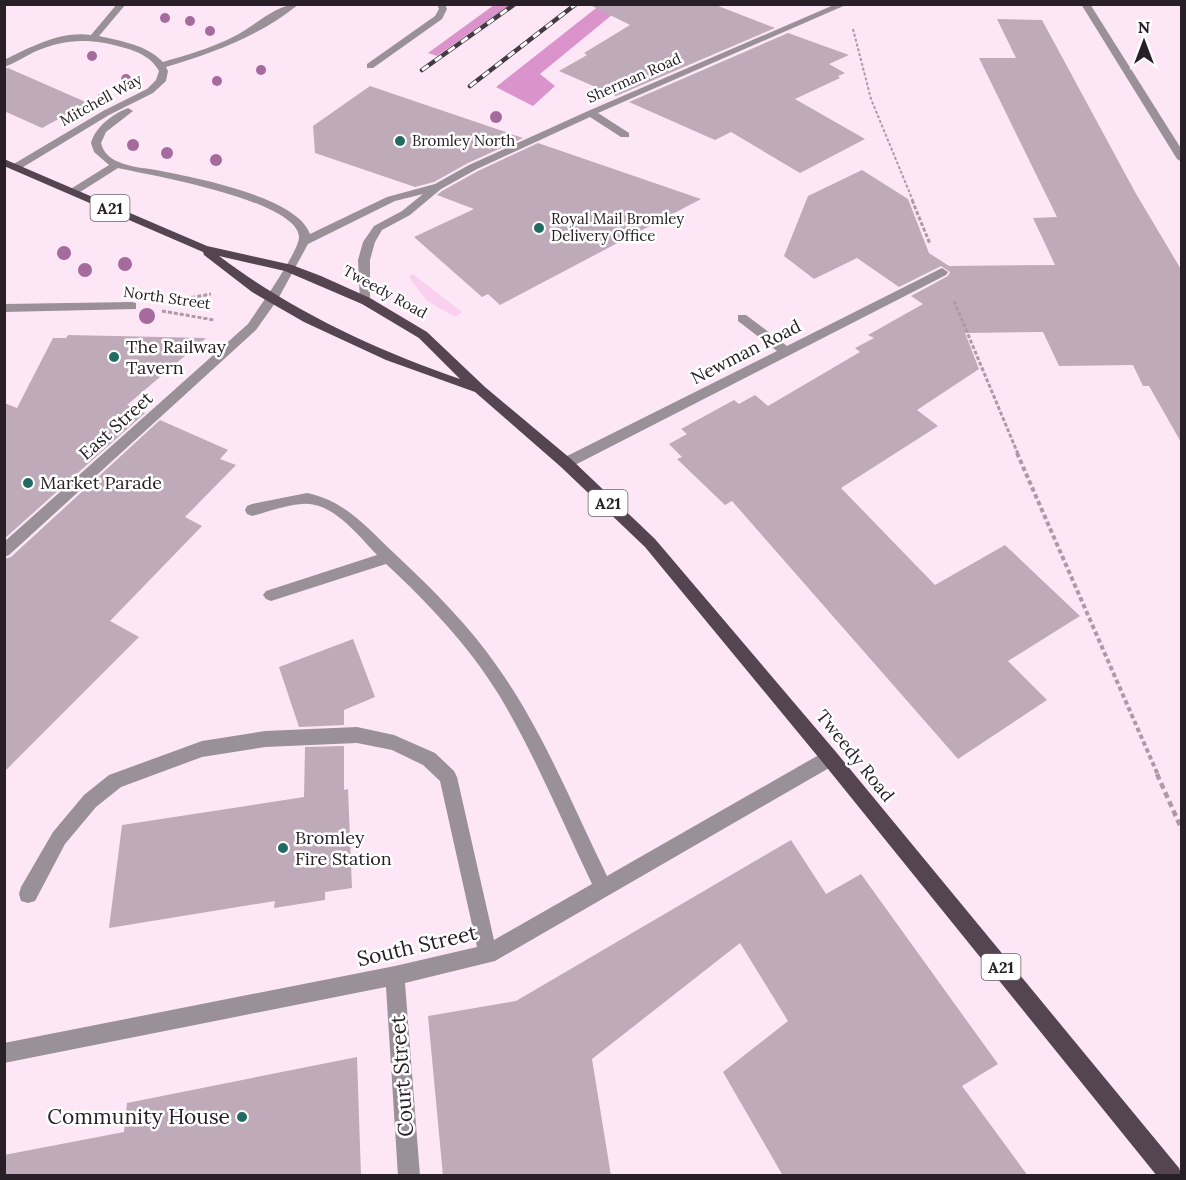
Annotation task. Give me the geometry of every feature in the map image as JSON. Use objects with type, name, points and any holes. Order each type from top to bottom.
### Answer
[{"type":"main road","name":"Tweedy Road","points":[[4,162],[204,249],[288,268],[366,301],[423,334],[480,390],[566,463],[650,543],[830,758],[1171,1176]]},
{"type":"main road","name":"Tweedy Road","points":[[204,249],[272,299],[369,349],[409,366],[480,390]]},
{"type":"street","points":[[95,36],[122,4]]},
{"type":"street","points":[[162,65],[209,51],[238,38],[295,4]]},
{"type":"street","points":[[370,66],[439,17],[443,9],[441,4]]},
{"type":"street","points":[[1085,4],[1182,159]]},
{"type":"street","name":"Sherman Road","points":[[304,242],[372,206],[439,186],[472,167],[591,113],[843,5]]},
{"type":"street","name":"Mitchell Way","points":[[4,64],[56,40],[95,36],[143,51],[159,60],[162,65],[163,78],[145,94],[109,111],[16,167]]},
{"type":"street","points":[[145,94],[134,107],[108,124],[98,135],[96,148],[100,156],[116,165],[241,194],[273,205],[298,224],[304,230],[304,242],[272,299]]},
{"type":"street","points":[[591,113],[625,135]]},
{"type":"street","points":[[73,192],[116,165]]},
{"type":"street","name":"Sherman Road","points":[[366,301],[364,260],[369,242],[378,228],[420,204],[439,186]]},
{"type":"street","name":"Newman Road","points":[[566,463],[942,272]]},
{"type":"street","name":"East Street","points":[[4,551],[252,327],[272,299]]},
{"type":"street","name":"North Street","points":[[4,308],[132,306]]},
{"type":"street","points":[[742,318],[786,351]]},
{"type":"street","points":[[252,510],[306,498],[327,504],[351,520],[421,586],[471,644],[504,691],[529,736],[603,888]]},
{"type":"street","points":[[271,595],[388,557]]},
{"type":"street","points":[[28,894],[59,838],[90,801],[115,781],[202,749],[265,739],[357,735],[394,743],[429,759],[448,777],[488,954]]},
{"type":"street","name":"South Street","points":[[4,1053],[395,976],[488,954],[830,758]]},
{"type":"street","name":"Court Street","points":[[395,976],[410,1176]]},
{"type":"path","points":[[853,25],[871,99],[1010,436],[1182,831]]},
{"type":"path","name":"North Street","points":[[132,306],[252,327]]},
{"type":"shaded area","points":[[494,5],[510,5],[437,56],[428,53]]},
{"type":"shaded area","points":[[600,5],[624,5],[540,74],[555,86],[533,106],[496,87]]},
{"type":"shaded area","points":[[413,274],[462,312],[455,317],[427,301],[409,277]]},
{"type":"building","points":[[588,4],[713,4],[775,28],[616,96],[559,71],[630,25]]},
{"type":"building","points":[[997,19],[1042,20],[1135,192],[1182,271],[1182,444],[1149,386],[1143,386],[1133,365],[1059,366],[1043,332],[965,333],[979,369],[917,410],[938,426],[841,488],[935,585],[1005,545],[1080,616],[1008,661],[1047,700],[958,759],[732,501],[725,505],[677,459],[682,457],[669,444],[687,434],[681,429],[734,400],[739,404],[755,395],[768,406],[860,352],[855,348],[874,338],[868,335],[923,304],[911,296],[948,276],[950,272],[941,266],[899,287],[857,258],[814,279],[784,256],[808,196],[862,170],[908,199],[929,253],[949,266],[1055,265],[1033,218],[1057,217],[979,58],[1016,58]]},
{"type":"building","points":[[788,33],[849,55],[829,64],[845,73],[838,76],[840,78],[795,99],[865,139],[800,173],[731,132],[715,140],[629,102]]},
{"type":"building","points":[[8,68],[88,103],[42,128],[4,111],[4,69]]},
{"type":"building","name":"Bromley North","points":[[370,86],[523,138],[468,163],[434,182],[415,187],[315,153],[313,126]]},
{"type":"building","name":"Royal Mail Bromley Delivery Office","points":[[538,143],[701,199],[500,305],[488,294],[482,297],[414,237],[474,209],[437,195],[442,191]]},
{"type":"building","points":[[68,335],[206,338],[127,405],[145,413],[4,539],[4,403],[17,408],[53,338],[66,338]]},
{"type":"building","points":[[160,420],[228,450],[220,459],[236,465],[185,517],[202,526],[110,621],[139,637],[4,772],[4,559],[11,557]]},
{"type":"building","points":[[353,639],[375,697],[344,710],[344,725],[299,727],[279,667]]},
{"type":"building","name":"Bromley Fire Station","points":[[344,746],[344,790],[348,789],[352,888],[325,892],[325,900],[274,908],[275,901],[109,928],[122,825],[304,797],[305,747]]},
{"type":"building","points":[[791,840],[826,894],[861,874],[998,1064],[962,1086],[1028,1176],[783,1176],[723,1072],[788,1021],[740,943],[592,1059],[611,1176],[443,1176],[428,1016],[516,1001]]},
{"type":"building","name":"Community House","points":[[357,1057],[361,1176],[4,1176],[4,1155],[124,1132],[127,1103]]},
{"type":"railway","points":[[422,70],[515,4]]},
{"type":"railway","points":[[470,86],[576,4]]},
{"type":"place","name":"Bromley North","points":[[400,141]]},
{"type":"place","name":"Royal Mail Bromley Delivery Office","points":[[539,228]]},
{"type":"place","name":"The Railway Tavern","points":[[114,357]]},
{"type":"place","name":"Market Parade","points":[[28,483]]},
{"type":"place","name":"Bromley Fire Station","points":[[283,848]]},
{"type":"place","name":"Community House","points":[[242,1117]]}]
